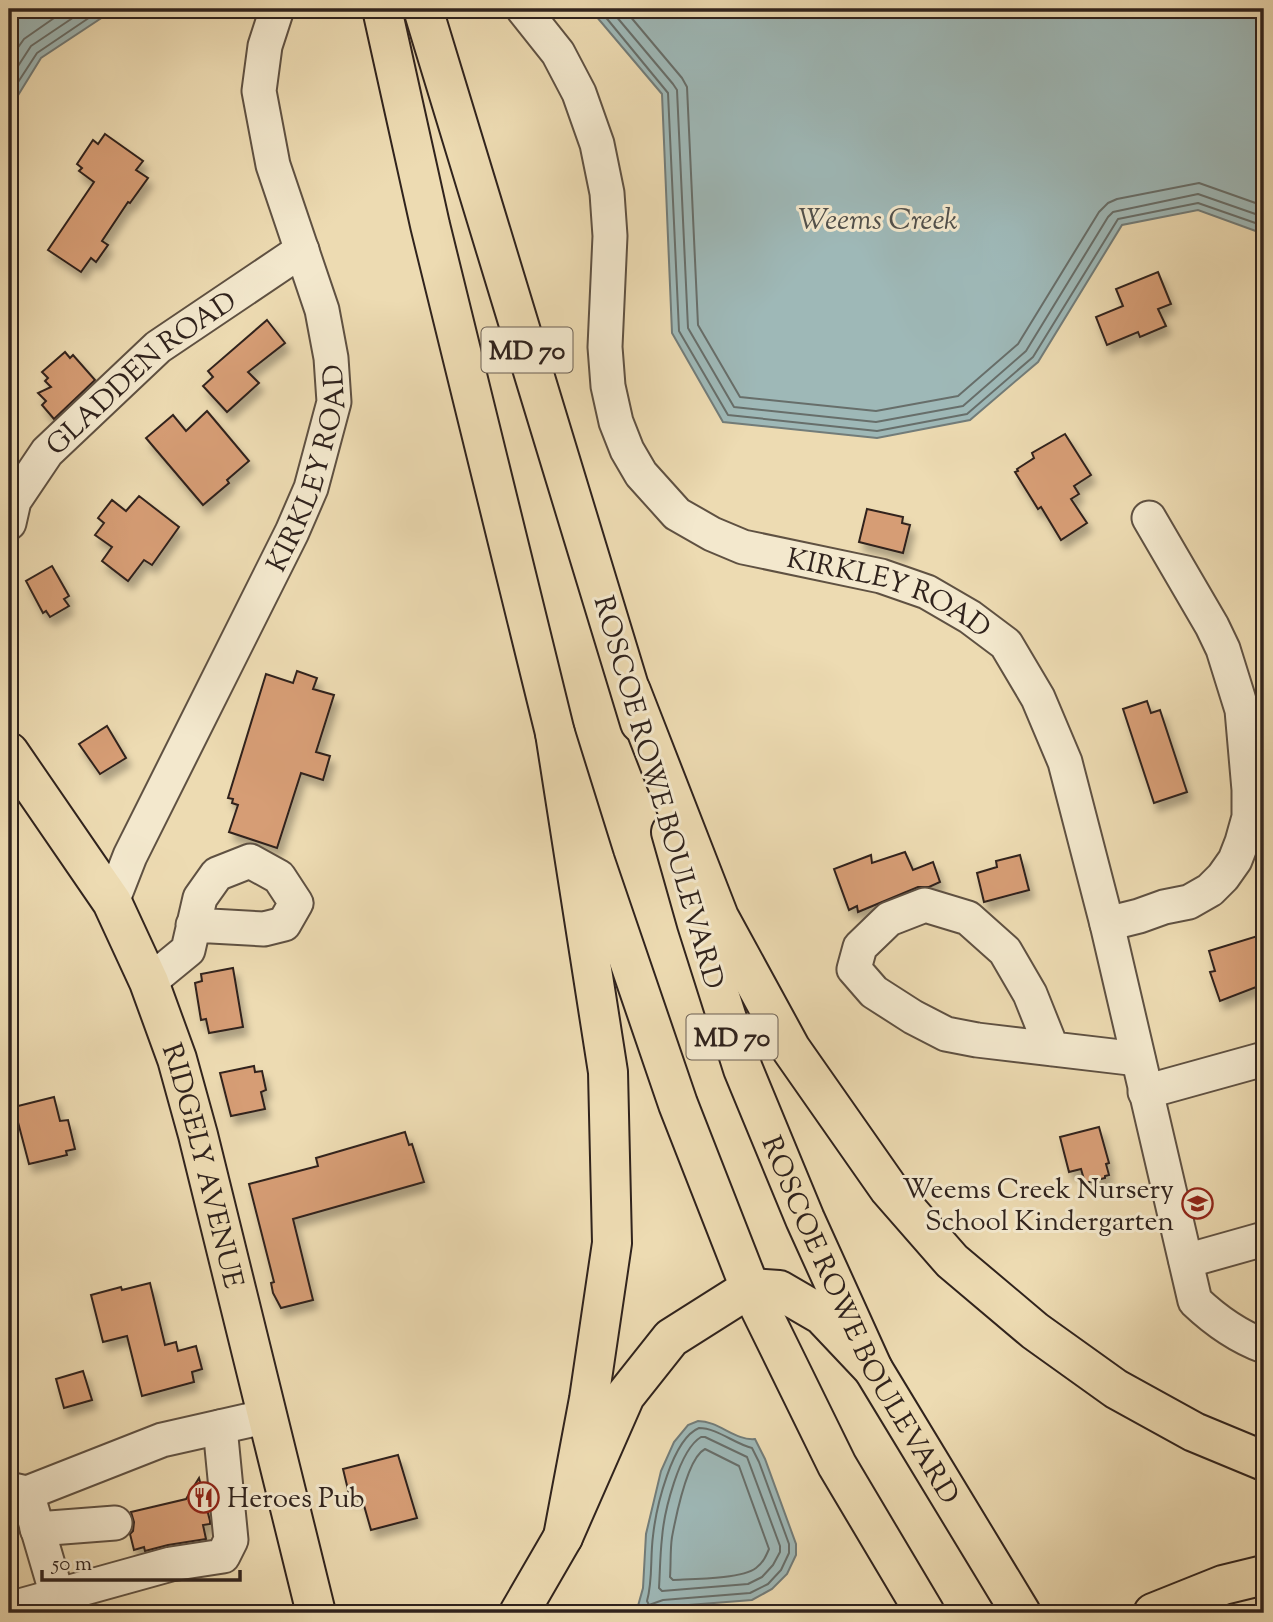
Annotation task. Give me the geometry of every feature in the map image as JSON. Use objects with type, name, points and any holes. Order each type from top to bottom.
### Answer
[{"type":"main road","name":"MD 70","points":[[383,9],[430,225],[555,733],[594,861],[678,1104],[750,1288],[837,1465],[925,1613]]},
{"type":"main road","name":"ROSCOE ROWE BOULEVARD","points":[[423,9],[631,691],[697,924],[743,1069],[806,1220],[873,1369],[1021,1613]]},
{"type":"main road","points":[[631,691],[719,917],[791,1049],[889,1189],[953,1261],[1035,1332],[1116,1389],[1194,1432],[1264,1461]]},
{"type":"main road","points":[[555,733],[608,1072],[612,1243],[589,1399],[563,1537]]},
{"type":"main road","name":"RIDGELY AVENUE","points":[[9,752],[112,902],[149,982],[177,1059],[316,1613]]},
{"type":"main road","points":[[519,1613],[563,1537],[625,1396],[671,1338],[750,1288],[779,1290],[822,1315],[873,1369]]},
{"type":"main road","points":[[1153,1613],[1223,1585],[1264,1576]]},
{"type":"street","name":"KIRKLEY ROAD","points":[[112,902],[130,856],[292,532],[311,488],[334,402],[331,358],[322,310],[273,165],[259,90],[265,46],[278,9]]},
{"type":"street","name":"KIRKLEY ROAD","points":[[523,9],[558,53],[569,73],[597,144],[607,193],[610,236],[605,347],[608,386],[616,422],[627,450],[641,474],[677,514],[712,534],[743,547],[881,576],[927,592],[970,617],[1006,645],[1038,698],[1065,762],[1107,924],[1195,1301],[1214,1320],[1264,1346]]},
{"type":"street","name":"GLADDEN ROAD","points":[[9,523],[14,501],[47,452],[158,347],[302,250]]},
{"type":"street","points":[[1107,924],[1189,902],[1210,890],[1235,860],[1249,817],[1242,710],[1223,649],[1149,518]]},
{"type":"street","points":[[1052,1049],[1030,994],[1005,951],[968,918],[925,905],[888,919],[860,947],[854,970],[874,992],[946,1034],[977,1040],[1052,1049],[1138,1059]]},
{"type":"street","points":[[149,982],[188,950],[193,925]]},
{"type":"street","points":[[1145,1091],[1264,1059]]},
{"type":"street","points":[[1185,1261],[1264,1239]]},
{"type":"street","points":[[57,1595],[37,1529],[15,1495],[162,1440],[268,1416]]},
{"type":"street","points":[[9,1609],[171,1564],[223,1556],[231,1540],[220,1427]]},
{"type":"street","points":[[37,1529],[115,1524]]},
{"type":"water","points":[[9,9],[115,9],[41,58],[9,110]]},
{"type":"water","name":"Weems Creek","points":[[590,9],[1264,9],[1264,234],[1198,210],[1122,225],[1038,362],[970,420],[877,438],[723,422],[672,333],[662,94]]},
{"type":"water","points":[[698,1421],[713,1424],[741,1437],[755,1439],[796,1544],[796,1555],[787,1574],[772,1589],[752,1600],[663,1607],[649,1613],[636,1613],[643,1588],[646,1534],[661,1471],[674,1442],[688,1425]]},
{"type":"building","points":[[105,134],[143,161],[136,170],[148,178],[102,241],[108,245],[96,262],[91,258],[81,272],[48,250],[94,182],[79,171],[82,168],[77,164],[93,140],[98,144]]},
{"type":"building","points":[[1158,272],[1171,304],[1158,309],[1166,326],[1140,337],[1138,332],[1107,345],[1096,317],[1123,306],[1116,289]]},
{"type":"building","points":[[267,320],[285,343],[248,372],[259,383],[227,412],[203,386],[213,377],[208,371]]},
{"type":"building","points":[[65,352],[70,358],[73,355],[95,380],[54,419],[42,405],[46,401],[38,393],[51,387],[42,372]]},
{"type":"building","points":[[207,411],[249,461],[203,505],[146,438],[173,415],[186,431]]},
{"type":"building","points":[[1065,434],[1091,475],[1074,486],[1079,494],[1071,499],[1087,523],[1061,540],[1015,472],[1034,458],[1032,453]]},
{"type":"building","points":[[139,496],[179,527],[152,565],[144,560],[128,581],[102,561],[112,547],[95,535],[104,523],[98,518],[112,500],[126,511]]},
{"type":"building","points":[[867,509],[903,517],[902,523],[910,525],[903,553],[859,542]]},
{"type":"building","points":[[52,566],[69,596],[64,599],[69,606],[50,617],[46,611],[43,613],[26,581]]},
{"type":"building","points":[[297,671],[317,678],[313,689],[334,695],[316,752],[330,756],[323,780],[301,773],[277,848],[229,832],[238,805],[228,798],[266,674],[293,683]]},
{"type":"building","points":[[1147,701],[1151,713],[1160,710],[1187,792],[1154,803],[1123,709]]},
{"type":"building","points":[[107,726],[126,758],[100,774],[79,744]]},
{"type":"building","points":[[905,852],[913,870],[933,862],[940,882],[929,887],[918,887],[858,912],[857,906],[849,910],[834,869],[871,855],[872,863]]},
{"type":"building","points":[[1020,855],[1029,890],[984,902],[977,873],[997,867],[996,861]]},
{"type":"building","points":[[1264,934],[1264,984],[1220,1001],[1210,972],[1215,971],[1209,951]]},
{"type":"building","points":[[233,968],[243,1027],[209,1033],[206,1019],[201,1020],[195,983],[202,981],[201,974]]},
{"type":"building","points":[[254,1066],[255,1072],[262,1071],[266,1090],[261,1092],[265,1109],[231,1116],[220,1073]]},
{"type":"building","points":[[54,1097],[60,1121],[68,1120],[75,1149],[66,1151],[67,1155],[29,1164],[14,1107]]},
{"type":"building","points":[[1099,1127],[1109,1163],[1106,1164],[1109,1175],[1085,1183],[1081,1169],[1069,1172],[1060,1137]]},
{"type":"building","points":[[405,1132],[409,1145],[412,1144],[424,1182],[293,1219],[313,1300],[281,1308],[273,1293],[271,1283],[274,1282],[249,1184],[318,1166],[316,1158]]},
{"type":"building","points":[[150,1283],[165,1345],[176,1342],[178,1351],[196,1346],[202,1369],[192,1372],[194,1382],[142,1396],[127,1336],[103,1342],[91,1295]]},
{"type":"building","points":[[83,1371],[92,1400],[64,1408],[56,1379]]},
{"type":"building","points":[[398,1455],[417,1518],[371,1530],[361,1495],[350,1498],[343,1469]]},
{"type":"building","points":[[199,1478],[210,1521],[210,1524],[203,1525],[206,1539],[145,1551],[144,1547],[134,1550],[130,1534],[134,1522],[131,1512],[186,1499]]},
{"type":"place","name":"Weems Creek Nursery School Kindergarten","points":[[1197,1204]]},
{"type":"place","name":"Heroes Pub","points":[[204,1497]]}]
